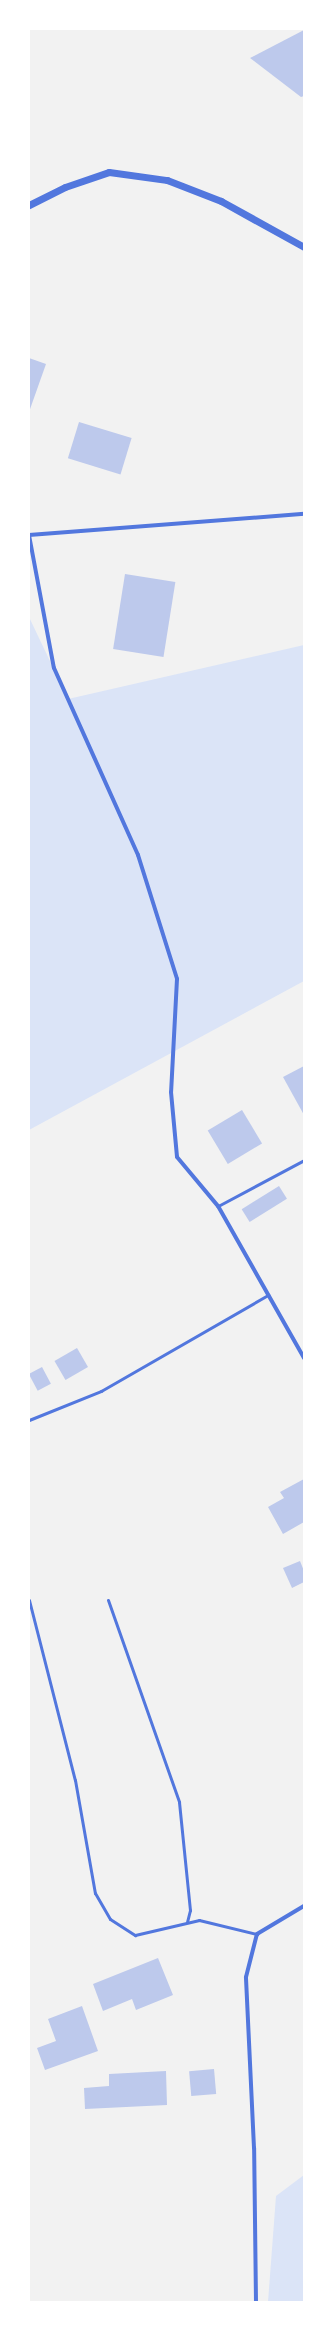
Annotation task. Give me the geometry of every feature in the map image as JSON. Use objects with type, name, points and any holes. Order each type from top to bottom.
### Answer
[{"type":"street","points":[[29,206],[65,187],[109,172],[167,180],[222,201],[304,247]]},
{"type":"street","points":[[304,514],[29,535],[54,668],[138,855],[177,980],[171,1092],[177,1157],[218,1206],[304,1358]]},
{"type":"street","points":[[256,2302],[254,2148],[246,1977],[257,1934],[304,1906]]},
{"type":"lane","points":[[218,1206],[304,1160]]},
{"type":"lane","points":[[29,1420],[101,1391],[268,1295]]},
{"type":"lane","points":[[29,1600],[75,1780],[95,1893],[110,1919],[135,1935],[199,1920],[257,1934]]},
{"type":"lane","points":[[108,1600],[179,1802],[190,1910],[187,1922]]},
{"type":"shaded area","points":[[29,617],[68,699],[304,645],[304,981],[29,1130]]},
{"type":"shaded area","points":[[304,2175],[304,2302],[268,2302],[276,2196]]},
{"type":"building","points":[[304,30],[304,96],[301,97],[250,58]]},
{"type":"building","points":[[29,358],[46,364],[29,412]]},
{"type":"building","points":[[79,422],[132,438],[120,474],[68,458]]},
{"type":"building","points":[[125,574],[175,582],[163,657],[113,649]]},
{"type":"building","points":[[304,1066],[304,1115],[283,1077]]},
{"type":"building","points":[[242,1110],[262,1143],[228,1164],[208,1131]]},
{"type":"building","points":[[279,1186],[287,1199],[250,1222],[242,1209]]},
{"type":"building","points":[[77,1348],[88,1367],[65,1380],[54,1361]]},
{"type":"building","points":[[42,1367],[51,1384],[38,1391],[29,1374]]},
{"type":"building","points":[[304,1479],[304,1522],[283,1534],[268,1507],[284,1498],[280,1492]]},
{"type":"building","points":[[300,1561],[304,1571],[304,1582],[292,1588],[283,1568]]},
{"type":"building","points":[[158,1958],[173,1995],[136,2010],[132,1999],[103,2011],[93,1984]]},
{"type":"building","points":[[82,2006],[98,2051],[45,2070],[37,2048],[56,2041],[48,2019]]},
{"type":"building","points":[[214,2069],[216,2094],[191,2096],[189,2071]]},
{"type":"building","points":[[166,2071],[167,2105],[85,2109],[84,2088],[109,2086],[109,2074]]}]
